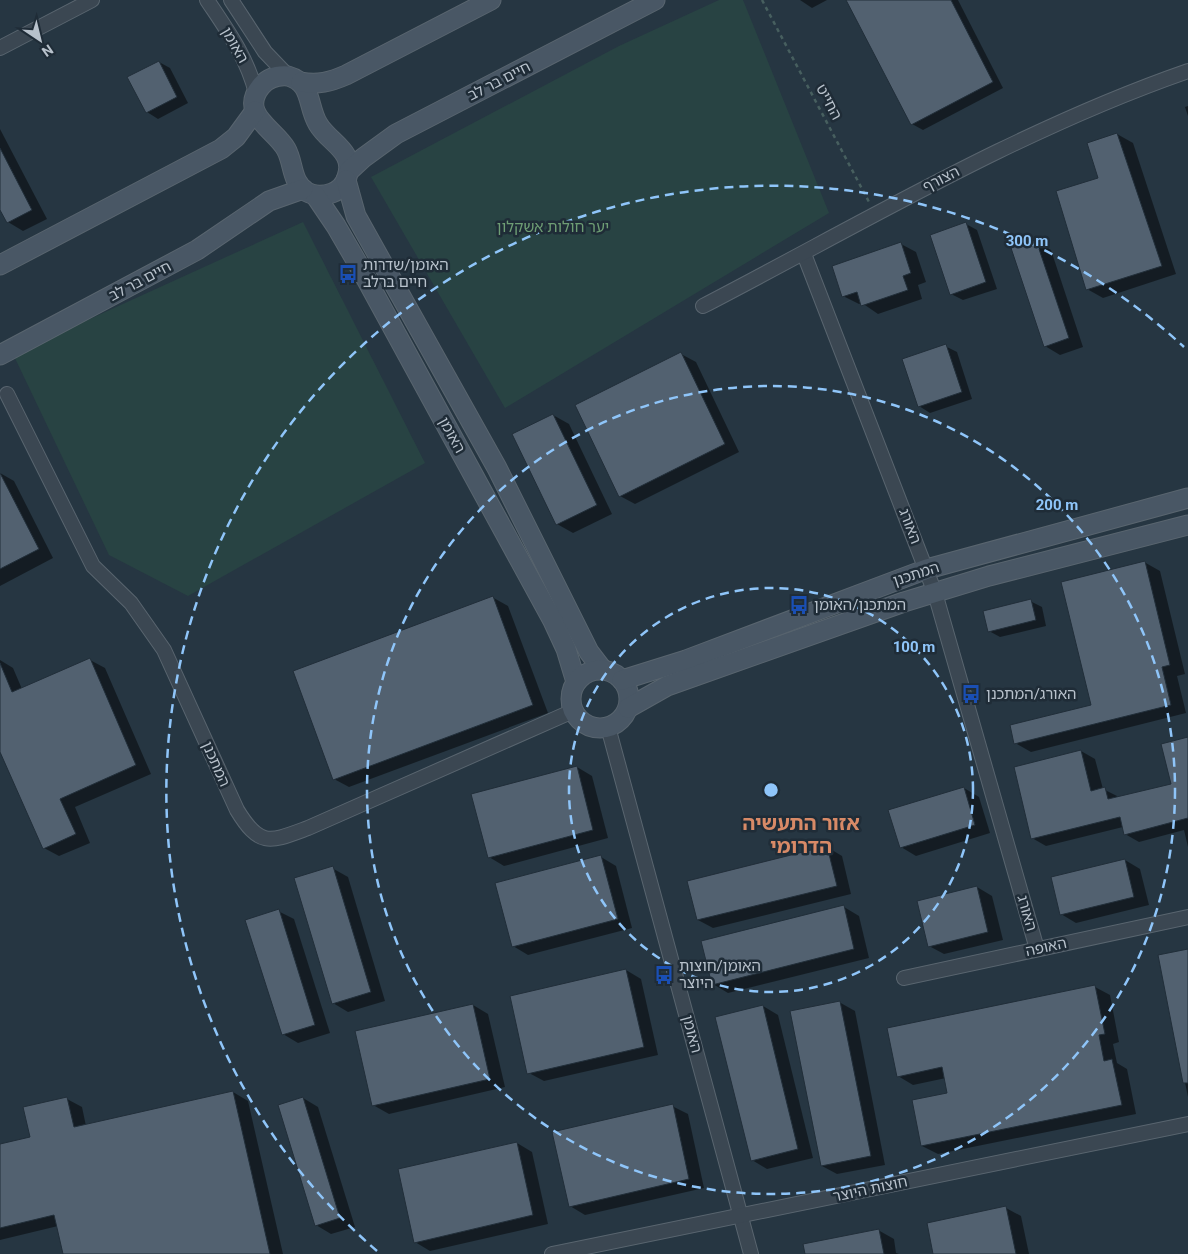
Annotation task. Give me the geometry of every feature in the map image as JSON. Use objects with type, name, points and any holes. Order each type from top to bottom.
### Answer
[{"type":"street","points":[[0,48],[92,0]]},
{"type":"street","name":"האומן","points":[[207,0],[237,43],[252,75],[261,123],[277,136],[286,149],[295,179],[309,192],[349,249],[553,621],[566,649],[576,682]]},
{"type":"street","name":"האומן","points":[[231,0],[265,52],[309,94],[312,110],[318,125],[345,153],[350,202],[356,216],[497,468],[589,652],[602,669]]},
{"type":"street","points":[[0,265],[221,149],[236,137],[269,79],[294,79],[314,84],[328,83],[491,0]]},
{"type":"street","name":"חיים בר לב","points":[[0,355],[197,250],[269,201],[309,192],[334,192],[363,158],[396,134],[655,0]]},
{"type":"street","name":"הצורף","points":[[703,306],[804,254],[942,178],[1122,94],[1188,71]]},
{"type":"street","name":"האורג","points":[[804,254],[927,569],[1037,949]]},
{"type":"street","name":"המתכנן","points":[[7,394],[93,566],[131,603],[164,650],[237,810],[249,830],[263,839],[280,839],[308,828],[573,711]]},
{"type":"street","name":"המתכנן","points":[[622,680],[686,660],[927,569],[1188,498]]},
{"type":"street","name":"המתכנן","points":[[628,708],[667,686],[935,593],[990,576],[1188,525]]},
{"type":"street","points":[[602,669],[616,674],[622,680],[629,693],[628,708],[617,723],[608,727],[591,727],[584,724],[573,711],[571,691],[576,682],[587,672],[602,669]]},
{"type":"street","name":"האומן","points":[[608,727],[742,1215],[751,1254]]},
{"type":"street","name":"האופה","points":[[904,978],[1188,917]]},
{"type":"street","name":"חוצות היוצר","points":[[552,1254],[1188,1124]]},
{"type":"path","name":"החייט","points":[[762,0],[876,214]]},
{"type":"green space","name":"יער חולות אשקלון","points":[[719,0],[743,0],[829,213],[505,408],[371,177],[619,46]]},
{"type":"green space","points":[[303,222],[425,463],[188,596],[109,555],[13,354]]},
{"type":"building","points":[[846,0],[951,0],[993,82],[911,125]]},
{"type":"building","points":[[159,61],[177,97],[146,113],[127,77]]},
{"type":"building","points":[[1117,133],[1162,266],[1086,290],[1056,191],[1098,178],[1087,143]]},
{"type":"building","points":[[0,148],[32,210],[7,223],[0,210]]},
{"type":"building","points":[[966,222],[986,282],[950,295],[930,235]]},
{"type":"building","points":[[1036,240],[1069,338],[1044,347],[1011,248]]},
{"type":"building","points":[[901,242],[911,273],[903,276],[908,290],[861,306],[857,292],[842,297],[832,266]]},
{"type":"building","points":[[946,344],[962,392],[918,407],[902,359]]},
{"type":"building","points":[[681,352],[725,444],[619,497],[575,405]]},
{"type":"building","points":[[553,414],[597,505],[556,525],[512,434]]},
{"type":"building","points":[[0,473],[39,549],[0,569]]},
{"type":"building","points":[[1145,561],[1170,665],[1162,667],[1171,705],[1014,744],[1010,725],[1091,705],[1061,582]]},
{"type":"building","points":[[493,596],[533,705],[333,780],[293,671]]},
{"type":"building","points":[[1031,599],[1036,620],[988,632],[983,611]]},
{"type":"building","points":[[90,658],[136,765],[60,799],[76,834],[43,849],[0,752],[0,663],[12,692]]},
{"type":"building","points":[[1188,737],[1188,818],[1124,835],[1120,817],[1031,839],[1014,767],[1081,750],[1091,791],[1105,787],[1108,799],[1171,784],[1161,744]]},
{"type":"building","points":[[577,766],[593,830],[488,858],[471,794]]},
{"type":"building","points":[[964,787],[975,825],[900,848],[888,810]]},
{"type":"building","points":[[827,846],[837,886],[697,920],[687,881]]},
{"type":"building","points":[[601,855],[618,919],[512,947],[495,883]]},
{"type":"building","points":[[1125,859],[1134,897],[1060,915],[1051,877]]},
{"type":"building","points":[[333,866],[371,992],[332,1004],[294,878]]},
{"type":"building","points":[[977,886],[988,932],[928,947],[917,901]]},
{"type":"building","points":[[844,905],[854,949],[712,985],[701,941]]},
{"type":"building","points":[[279,909],[315,1025],[282,1035],[245,920]]},
{"type":"building","points":[[1188,949],[1188,1083],[1183,1083],[1158,955]]},
{"type":"building","points":[[626,969],[644,1047],[527,1074],[510,996]]},
{"type":"building","points":[[1095,985],[1105,1034],[1099,1035],[1104,1061],[1112,1059],[1122,1105],[921,1146],[912,1100],[947,1093],[942,1067],[897,1077],[887,1028]]},
{"type":"building","points":[[840,1001],[871,1156],[821,1166],[790,1011]]},
{"type":"building","points":[[473,1004],[490,1079],[372,1106],[355,1031]]},
{"type":"building","points":[[763,1005],[798,1149],[751,1161],[715,1017]]},
{"type":"building","points":[[233,1091],[270,1254],[63,1254],[54,1215],[0,1228],[0,1144],[30,1137],[23,1107],[67,1097],[74,1127]]},
{"type":"building","points":[[303,1097],[340,1218],[315,1226],[278,1105]]},
{"type":"building","points":[[673,1104],[689,1179],[569,1207],[552,1132]]},
{"type":"building","points":[[517,1142],[533,1215],[414,1243],[398,1169]]},
{"type":"building","points":[[1006,1206],[1016,1254],[933,1254],[927,1223]]},
{"type":"building","points":[[879,1229],[884,1254],[805,1254],[803,1244]]},
{"type":"place","name":"האומן/שדרות חיים ברלב","points":[[348,274]]},
{"type":"place","name":"המתכנן/האומן","points":[[799,605]]},
{"type":"place","name":"האורג/המתכנן","points":[[971,694]]},
{"type":"place","name":"האומן/חוצות היוצר","points":[[664,975]]},
{"type":"district","name":"אזור התעשיה הדרומי","points":[[801,834]]}]
